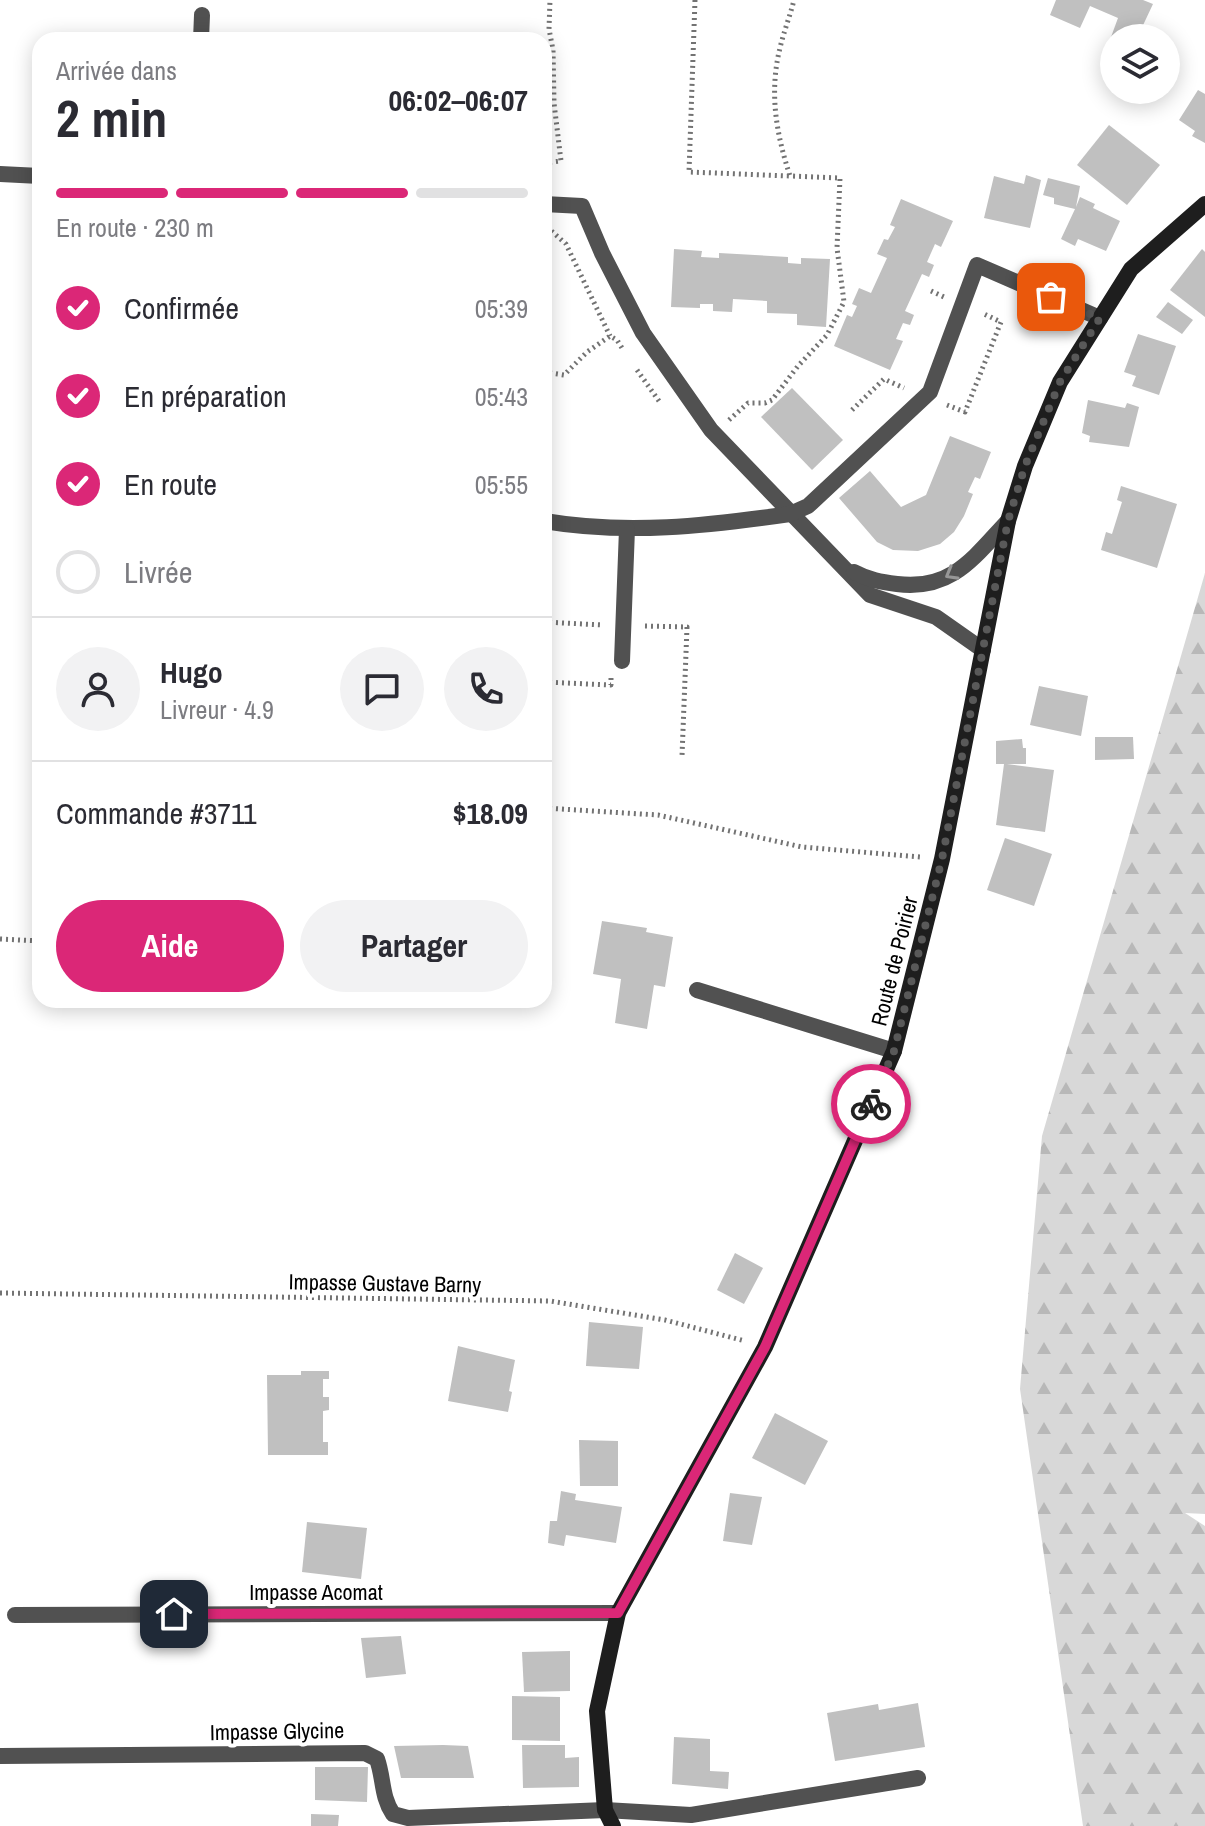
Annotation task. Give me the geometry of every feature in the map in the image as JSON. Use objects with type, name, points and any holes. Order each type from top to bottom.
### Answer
[{"type":"main road","name":"Route de Poirier","points":[[613,1826],[605,1810],[597,1711],[618,1613],[765,1347],[894,1051],[942,859],[1008,521],[1025,466],[1060,382],[1131,269],[1205,204]]},
{"type":"street","points":[[201,32],[202,15]]},
{"type":"street","points":[[0,174],[32,176]]},
{"type":"street","points":[[552,204],[582,206],[643,333],[715,433],[790,514],[870,595],[936,617],[983,650]]},
{"type":"street","points":[[552,522],[588,529],[670,529],[790,514],[808,506],[930,392],[977,265],[1100,318]]},
{"type":"street","points":[[842,566],[872,581],[913,586],[936,583],[961,570],[1008,521]]},
{"type":"street","points":[[623,668],[627,529]]},
{"type":"street","points":[[697,990],[894,1051]]},
{"type":"street","name":"Impasse Acomat","points":[[15,1615],[618,1613]]},
{"type":"street","name":"Impasse Glycine","points":[[0,1756],[365,1753],[377,1759],[384,1802],[393,1814],[408,1818],[605,1810]]},
{"type":"street","points":[[605,1810],[691,1815],[918,1778]]},
{"type":"path","points":[[550,0],[551,32]]},
{"type":"path","points":[[695,0],[689,172],[840,178],[837,248],[844,302],[827,335],[772,400],[748,403],[715,433]]},
{"type":"path","points":[[790,176],[778,139],[774,86],[781,43],[794,0]]},
{"type":"path","points":[[552,52],[561,161],[552,162]]},
{"type":"path","points":[[552,232],[566,244],[610,336],[625,352]]},
{"type":"path","points":[[552,373],[564,375],[587,352],[610,336]]},
{"type":"path","points":[[634,365],[661,403]]},
{"type":"path","points":[[552,622],[687,627],[682,756]]},
{"type":"path","points":[[552,682],[611,685],[611,675],[623,668]]},
{"type":"path","points":[[552,808],[658,815],[802,847],[942,859]]},
{"type":"path","points":[[0,939],[32,941]]},
{"type":"path","name":"Impasse Gustave Barny","points":[[0,1293],[550,1301],[665,1320],[765,1347]]},
{"type":"green space","points":[[1205,573],[1205,1514],[1185,1513],[1205,1526],[1205,1826],[1083,1826],[1020,1389],[1042,1136]]},
{"type":"building","points":[[1056,0],[1143,0],[1153,4],[1144,24],[1116,24],[1118,18],[1090,6],[1080,28],[1050,15]]},
{"type":"building","points":[[1198,90],[1205,94],[1205,143],[1192,136],[1195,131],[1179,120]]},
{"type":"building","points":[[1109,125],[1160,165],[1127,205],[1077,165]]},
{"type":"building","points":[[1026,175],[1041,180],[1030,228],[984,218],[994,176],[1024,184]]},
{"type":"building","points":[[1048,178],[1080,186],[1076,207],[1080,197],[1095,204],[1093,208],[1120,221],[1106,251],[1078,239],[1075,246],[1061,239],[1075,209],[1054,204],[1054,198],[1043,195]]},
{"type":"building","points":[[901,199],[953,221],[941,247],[935,244],[927,262],[934,265],[929,277],[922,274],[905,311],[914,315],[910,325],[903,323],[896,339],[903,341],[890,370],[834,346],[847,315],[852,317],[857,306],[852,304],[859,288],[871,293],[887,258],[877,254],[884,239],[888,240],[895,227],[890,225]]},
{"type":"building","points":[[674,249],[702,251],[701,257],[719,258],[719,253],[788,257],[788,263],[801,264],[801,258],[830,259],[826,327],[797,325],[797,314],[767,313],[767,301],[733,299],[732,312],[713,311],[713,304],[700,304],[700,308],[671,307]]},
{"type":"building","points":[[1202,249],[1205,252],[1205,317],[1170,290]]},
{"type":"building","points":[[1168,302],[1193,320],[1182,334],[1156,317]]},
{"type":"building","points":[[1138,334],[1176,346],[1159,395],[1132,386],[1136,376],[1124,372]]},
{"type":"building","points":[[792,388],[843,440],[812,470],[761,417]]},
{"type":"building","points":[[1088,400],[1125,408],[1127,403],[1139,407],[1129,447],[1089,442],[1090,436],[1082,433]]},
{"type":"building","points":[[950,436],[991,452],[980,479],[975,477],[968,492],[973,494],[954,532],[940,544],[918,551],[893,550],[877,542],[839,498],[870,471],[901,507],[926,495]]},
{"type":"building","points":[[1121,486],[1177,504],[1157,568],[1101,550],[1106,532],[1112,534],[1122,502],[1117,500]]},
{"type":"building","points":[[1039,686],[1088,696],[1081,736],[1030,725]]},
{"type":"building","points":[[1095,737],[1133,737],[1134,759],[1095,760]]},
{"type":"building","points":[[1022,739],[1023,748],[1026,748],[1026,764],[1007,764],[1054,770],[1045,832],[996,825],[1004,764],[996,764],[996,741]]},
{"type":"building","points":[[1005,838],[1052,854],[1034,906],[987,890]]},
{"type":"building","points":[[602,921],[647,928],[646,932],[673,937],[665,987],[654,985],[647,1029],[615,1023],[621,979],[593,974]]},
{"type":"building","points":[[735,1253],[763,1268],[744,1304],[717,1290]]},
{"type":"building","points":[[589,1322],[643,1327],[639,1369],[586,1366]]},
{"type":"building","points":[[458,1346],[515,1360],[508,1412],[448,1401]]},
{"type":"building","points":[[301,1371],[329,1371],[329,1379],[323,1379],[323,1397],[329,1397],[329,1410],[323,1411],[323,1442],[328,1442],[328,1455],[268,1455],[267,1375],[301,1375]]},
{"type":"building","points":[[775,1413],[828,1441],[805,1485],[752,1458]]},
{"type":"building","points":[[579,1440],[618,1441],[618,1486],[580,1486]]},
{"type":"building","points":[[561,1491],[576,1494],[575,1500],[622,1507],[616,1543],[566,1535],[564,1546],[548,1543],[550,1521],[557,1521]]},
{"type":"building","points":[[730,1493],[762,1497],[752,1545],[723,1541]]},
{"type":"building","points":[[307,1522],[367,1528],[361,1579],[302,1572]]},
{"type":"building","points":[[401,1636],[406,1674],[366,1678],[361,1638]]},
{"type":"building","points":[[570,1651],[570,1691],[524,1692],[522,1652]]},
{"type":"building","points":[[512,1696],[560,1697],[560,1741],[512,1740]]},
{"type":"building","points":[[918,1703],[925,1747],[835,1761],[827,1713],[878,1704],[879,1710]]},
{"type":"building","points":[[674,1737],[710,1739],[710,1771],[729,1772],[728,1789],[672,1784]]},
{"type":"building","points":[[522,1745],[565,1745],[565,1758],[579,1757],[579,1787],[523,1788]]},
{"type":"building","points":[[394,1746],[468,1746],[474,1778],[401,1778]]},
{"type":"building","points":[[315,1767],[368,1767],[367,1802],[315,1800]]},
{"type":"building","points":[[311,1814],[339,1815],[338,1826],[311,1826]]},
{"type":"way so far","points":[[871,1104],[894,1051],[942,859],[1008,521],[1025,466],[1060,382],[1100,318],[1051,297]]},
{"type":"route","points":[[174,1614],[618,1613],[765,1347],[871,1104]]}]
